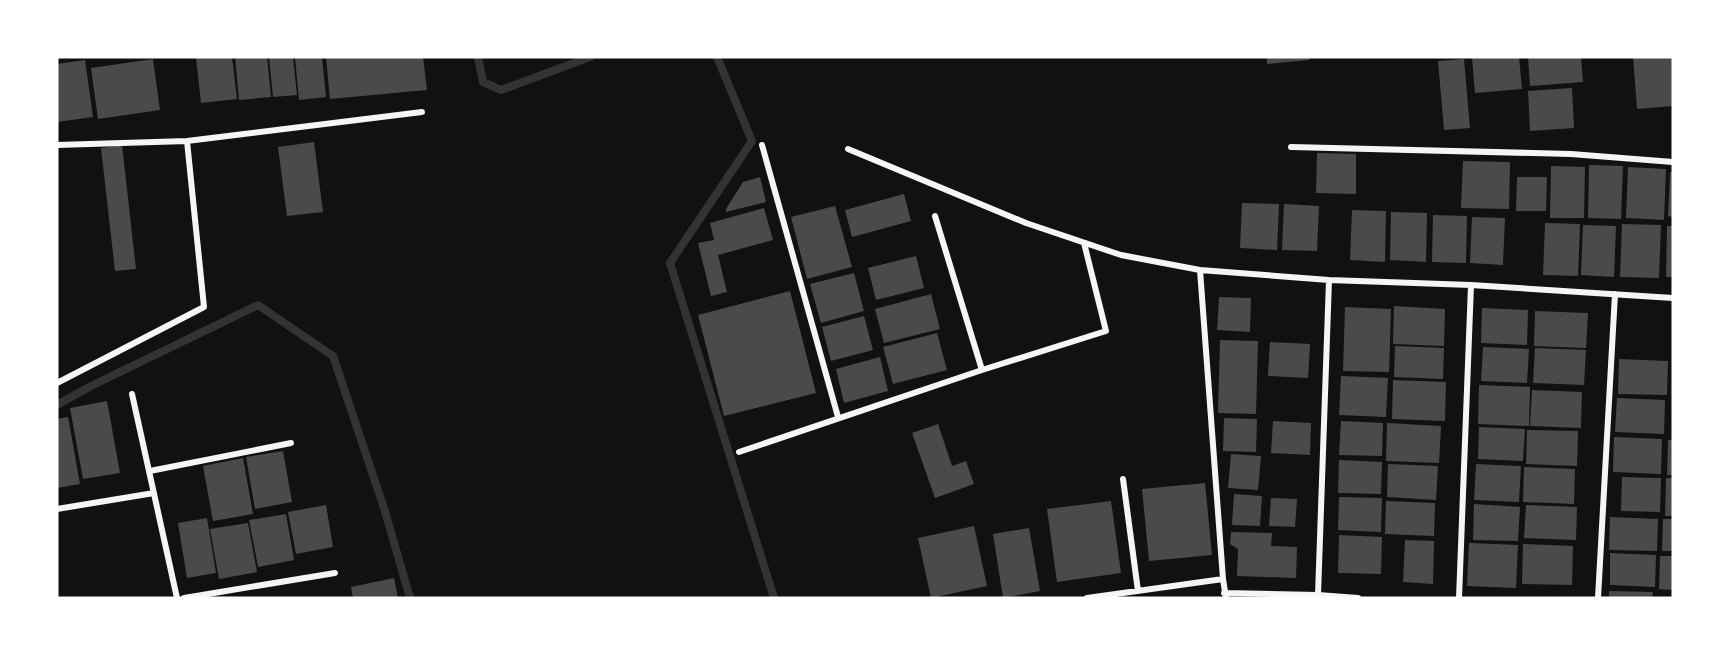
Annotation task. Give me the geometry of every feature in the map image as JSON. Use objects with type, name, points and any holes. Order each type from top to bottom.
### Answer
[{"type":"street","points":[[57,145],[187,141],[422,112]]},
{"type":"street","points":[[57,383],[204,307],[187,141]]},
{"type":"street","points":[[762,145],[838,417]]},
{"type":"street","points":[[1291,147],[1571,154],[1673,162]]},
{"type":"street","points":[[848,149],[1026,223],[1084,243],[1120,255],[1200,270],[1329,280],[1471,285],[1673,298]]},
{"type":"street","points":[[935,216],[982,370]]},
{"type":"street","points":[[739,452],[838,417],[1106,331],[1084,243]]},
{"type":"street","points":[[1200,270],[1225,596],[1318,595],[1358,598]]},
{"type":"street","points":[[1318,595],[1329,280]]},
{"type":"street","points":[[1459,598],[1471,285]]},
{"type":"street","points":[[1598,598],[1615,294]]},
{"type":"street","points":[[132,394],[177,598]]},
{"type":"street","points":[[150,471],[291,443]]},
{"type":"street","points":[[1123,479],[1138,591]]},
{"type":"street","points":[[57,509],[154,493]]},
{"type":"street","points":[[184,598],[334,573]]},
{"type":"street","points":[[1087,598],[1222,579]]},
{"type":"building","points":[[232,57],[237,99],[201,103],[196,58]]},
{"type":"building","points":[[235,57],[267,57],[271,97],[239,100]]},
{"type":"building","points":[[269,57],[293,57],[297,95],[273,97]]},
{"type":"building","points":[[295,57],[322,57],[326,97],[299,100]]},
{"type":"building","points":[[326,57],[423,57],[427,90],[330,99]]},
{"type":"building","points":[[1267,57],[1309,57],[1309,60],[1267,64]]},
{"type":"building","points":[[1519,57],[1522,89],[1475,93],[1472,58]]},
{"type":"building","points":[[1528,57],[1581,57],[1583,82],[1530,86]]},
{"type":"building","points":[[1633,57],[1673,57],[1673,106],[1637,109]]},
{"type":"building","points":[[153,59],[160,110],[98,119],[91,68]]},
{"type":"building","points":[[1464,59],[1470,128],[1444,130],[1438,61]]},
{"type":"building","points":[[85,60],[93,117],[57,122],[57,64]]},
{"type":"building","points":[[1572,88],[1574,128],[1530,131],[1528,91]]},
{"type":"building","points":[[314,142],[323,212],[287,216],[278,147]]},
{"type":"building","points":[[122,145],[136,269],[115,271],[101,148]]},
{"type":"building","points":[[1317,153],[1356,154],[1356,194],[1316,193]]},
{"type":"building","points":[[1463,161],[1510,162],[1509,209],[1461,208]]},
{"type":"building","points":[[1589,165],[1623,166],[1621,219],[1588,218]]},
{"type":"building","points":[[1551,166],[1585,167],[1584,218],[1550,218]]},
{"type":"building","points":[[1628,167],[1666,169],[1664,220],[1626,218]]},
{"type":"building","points":[[1670,172],[1673,172],[1673,217],[1668,216]]},
{"type":"building","points":[[760,177],[766,202],[726,212],[743,182]]},
{"type":"building","points":[[1517,177],[1547,177],[1546,211],[1516,211]]},
{"type":"building","points":[[904,194],[911,221],[852,237],[845,210]]},
{"type":"building","points":[[1242,203],[1279,204],[1277,250],[1240,248]]},
{"type":"building","points":[[1284,204],[1319,206],[1317,251],[1282,250]]},
{"type":"building","points":[[835,206],[852,267],[807,279],[791,217]]},
{"type":"building","points":[[764,208],[773,240],[718,255],[727,292],[711,296],[698,243],[714,240],[710,223]]},
{"type":"building","points":[[1352,210],[1386,211],[1385,262],[1350,260]]},
{"type":"building","points":[[1391,212],[1427,213],[1426,262],[1390,260]]},
{"type":"building","points":[[1433,215],[1467,216],[1466,263],[1432,262]]},
{"type":"building","points":[[1472,217],[1505,218],[1503,265],[1470,263]]},
{"type":"building","points":[[1545,223],[1580,224],[1578,276],[1543,275]]},
{"type":"building","points":[[1622,224],[1661,225],[1659,278],[1620,277]]},
{"type":"building","points":[[1583,225],[1616,226],[1614,277],[1581,275]]},
{"type":"building","points":[[1667,226],[1673,226],[1673,277],[1666,277]]},
{"type":"building","points":[[916,256],[924,288],[876,300],[868,268]]},
{"type":"building","points":[[854,273],[864,311],[821,323],[810,284]]},
{"type":"building","points":[[790,291],[816,393],[724,416],[698,315]]},
{"type":"building","points":[[931,294],[940,329],[884,343],[875,309]]},
{"type":"building","points":[[1219,297],[1251,298],[1250,332],[1217,330]]},
{"type":"building","points":[[1394,306],[1445,309],[1444,346],[1393,344]]},
{"type":"building","points":[[1345,307],[1391,309],[1389,372],[1343,371]]},
{"type":"building","points":[[1482,308],[1528,310],[1527,345],[1481,343]]},
{"type":"building","points":[[1535,311],[1588,313],[1586,348],[1534,346]]},
{"type":"building","points":[[864,316],[873,350],[831,361],[822,327]]},
{"type":"building","points":[[937,333],[947,370],[893,384],[883,347]]},
{"type":"building","points":[[1220,340],[1258,341],[1256,414],[1218,413]]},
{"type":"building","points":[[1270,342],[1310,344],[1308,378],[1268,376]]},
{"type":"building","points":[[1395,346],[1444,348],[1443,379],[1394,377]]},
{"type":"building","points":[[1483,347],[1529,349],[1527,383],[1481,381]]},
{"type":"building","points":[[1535,348],[1586,350],[1584,385],[1533,383]]},
{"type":"building","points":[[880,357],[888,391],[844,403],[836,369]]},
{"type":"building","points":[[1619,359],[1668,361],[1667,395],[1618,394]]},
{"type":"building","points":[[1341,376],[1388,378],[1386,417],[1339,415]]},
{"type":"building","points":[[1393,380],[1446,382],[1445,421],[1392,419]]},
{"type":"building","points":[[1479,385],[1530,387],[1529,426],[1478,424]]},
{"type":"building","points":[[1532,390],[1582,392],[1581,428],[1530,426]]},
{"type":"building","points":[[1617,398],[1665,400],[1664,434],[1615,432]]},
{"type":"building","points":[[107,401],[120,473],[83,479],[70,408]]},
{"type":"building","points":[[68,417],[80,484],[57,488],[57,419]]},
{"type":"building","points":[[1224,418],[1257,419],[1256,452],[1223,451]]},
{"type":"building","points":[[1273,421],[1311,423],[1310,455],[1271,453]]},
{"type":"building","points":[[1341,421],[1383,423],[1382,456],[1339,455]]},
{"type":"building","points":[[1387,423],[1441,426],[1439,463],[1386,461]]},
{"type":"building","points":[[938,424],[952,466],[966,461],[974,484],[935,498],[912,433]]},
{"type":"building","points":[[1479,427],[1525,429],[1523,461],[1478,459]]},
{"type":"building","points":[[1527,430],[1578,431],[1577,466],[1526,464]]},
{"type":"building","points":[[1614,437],[1662,439],[1661,474],[1613,472]]},
{"type":"building","points":[[1668,440],[1673,440],[1673,475],[1667,475]]},
{"type":"building","points":[[283,451],[292,502],[255,509],[246,457]]},
{"type":"building","points":[[1231,454],[1261,456],[1258,490],[1228,488]]},
{"type":"building","points":[[243,458],[253,514],[213,521],[203,466]]},
{"type":"building","points":[[1339,460],[1382,462],[1381,494],[1338,493]]},
{"type":"building","points":[[1388,464],[1438,466],[1436,500],[1387,497]]},
{"type":"building","points":[[1476,464],[1521,466],[1519,502],[1474,500]]},
{"type":"building","points":[[1524,467],[1575,469],[1574,504],[1523,502]]},
{"type":"building","points":[[1622,477],[1661,478],[1660,512],[1621,511]]},
{"type":"building","points":[[1666,478],[1673,478],[1673,516],[1665,516]]},
{"type":"building","points":[[1205,483],[1212,555],[1149,561],[1142,489]]},
{"type":"building","points":[[1234,494],[1262,496],[1260,526],[1232,525]]},
{"type":"building","points":[[1339,497],[1382,498],[1381,532],[1338,530]]},
{"type":"building","points":[[1271,498],[1297,499],[1295,527],[1269,526]]},
{"type":"building","points":[[1111,501],[1121,573],[1057,582],[1047,509]]},
{"type":"building","points":[[1386,501],[1435,503],[1434,536],[1385,534]]},
{"type":"building","points":[[1474,504],[1520,507],[1518,541],[1473,540]]},
{"type":"building","points":[[326,505],[333,547],[296,554],[288,512]]},
{"type":"building","points":[[1526,505],[1577,507],[1576,540],[1524,538]]},
{"type":"building","points":[[286,514],[294,560],[258,567],[249,520]]},
{"type":"building","points":[[1610,517],[1658,519],[1657,551],[1609,550]]},
{"type":"building","points":[[207,518],[216,573],[187,578],[178,523]]},
{"type":"building","points":[[1663,519],[1673,519],[1673,551],[1662,551]]},
{"type":"building","points":[[248,523],[257,572],[219,579],[210,529]]},
{"type":"building","points":[[974,526],[987,586],[931,598],[918,538]]},
{"type":"building","points":[[1029,528],[1040,591],[1003,598],[993,534]]},
{"type":"building","points":[[1231,532],[1272,533],[1271,546],[1297,547],[1296,578],[1237,576],[1238,549],[1230,544]]},
{"type":"building","points":[[1339,535],[1382,537],[1381,574],[1338,573]]},
{"type":"building","points":[[1405,540],[1434,541],[1433,584],[1403,582]]},
{"type":"building","points":[[1469,543],[1518,545],[1516,588],[1467,586]]},
{"type":"building","points":[[1523,544],[1573,546],[1572,585],[1522,584]]},
{"type":"building","points":[[1610,553],[1656,555],[1655,587],[1610,585]]},
{"type":"building","points":[[1660,556],[1673,556],[1673,590],[1659,589]]},
{"type":"building","points":[[394,578],[398,598],[353,598],[351,587]]},
{"type":"building","points":[[1609,591],[1653,592],[1652,598],[1609,598]]},
{"type":"waterway","points":[[478,57],[483,82],[501,90],[590,57]]},
{"type":"waterway","points":[[717,57],[752,141],[670,263],[774,598]]},
{"type":"waterway","points":[[57,405],[89,387],[258,305],[333,356],[384,508],[410,598]]}]
